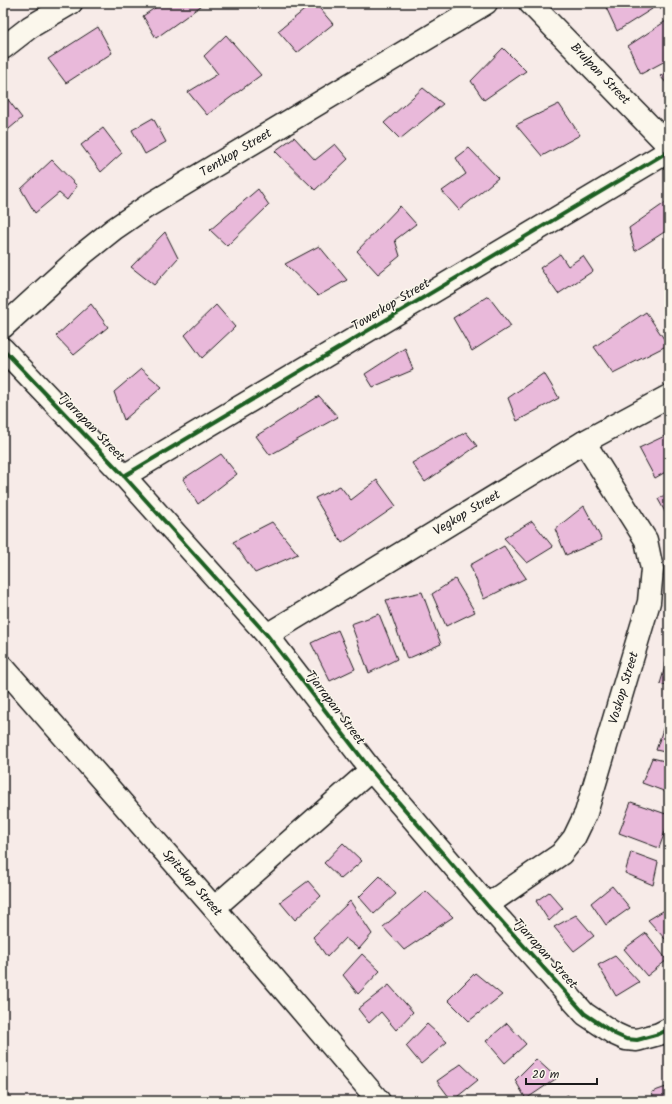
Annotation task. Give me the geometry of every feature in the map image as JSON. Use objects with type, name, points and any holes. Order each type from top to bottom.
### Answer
[{"type":"street","points":[[3,48],[30,27],[71,3]]},
{"type":"street","name":"Tentkop Street","points":[[3,327],[84,253],[114,229],[146,207],[486,3]]},
{"type":"street","name":"Brulpan Street","points":[[530,3],[669,146]]},
{"type":"street","name":"Towerkop Street","points":[[124,476],[669,151]]},
{"type":"street","name":"Tjarrapan Street","points":[[3,349],[124,476],[267,635],[371,770],[487,905],[585,1014],[615,1034],[626,1039],[637,1040],[659,1034],[669,1029]]},
{"type":"street","name":"Vegkop Street","points":[[267,635],[584,442],[669,396]]},
{"type":"street","name":"Voskop Street","points":[[487,905],[561,854],[574,838],[586,813],[650,602],[652,568],[646,540],[584,442]]},
{"type":"street","name":"Spitskop Street","points":[[3,667],[214,908],[370,1098]]},
{"type":"street","points":[[214,908],[371,770]]},
{"type":"building","points":[[162,3],[205,3],[156,38],[143,16]]},
{"type":"building","points":[[313,3],[315,3],[333,24],[297,53],[278,31]]},
{"type":"building","points":[[604,3],[650,3],[652,9],[617,31]]},
{"type":"building","points":[[669,19],[669,59],[641,74],[628,46]]},
{"type":"building","points":[[98,27],[112,53],[66,83],[48,59]]},
{"type":"building","points":[[226,35],[261,75],[207,115],[188,92],[218,74],[204,56]]},
{"type":"building","points":[[503,48],[526,71],[484,100],[471,81]]},
{"type":"building","points":[[669,72],[669,86],[660,76]]},
{"type":"building","points":[[423,88],[443,104],[400,139],[384,123]]},
{"type":"building","points":[[3,93],[22,118],[3,134]]},
{"type":"building","points":[[559,104],[580,135],[542,156],[516,125]]},
{"type":"building","points":[[153,118],[166,142],[145,154],[132,130]]},
{"type":"building","points":[[103,128],[122,153],[101,172],[81,145]]},
{"type":"building","points":[[294,137],[315,160],[335,144],[348,159],[315,190],[275,151]]},
{"type":"building","points":[[469,148],[498,178],[459,210],[442,191],[466,174],[456,158]]},
{"type":"building","points":[[52,160],[77,186],[67,200],[59,193],[35,213],[21,189]]},
{"type":"building","points":[[258,189],[269,205],[227,246],[210,230]]},
{"type":"building","points":[[669,200],[669,229],[635,251],[629,228]]},
{"type":"building","points":[[400,206],[416,224],[395,240],[400,256],[378,274],[357,251]]},
{"type":"building","points":[[165,232],[178,258],[154,285],[131,267]]},
{"type":"building","points":[[319,246],[347,280],[318,296],[285,264]]},
{"type":"building","points":[[560,254],[568,266],[583,256],[593,271],[558,294],[540,268]]},
{"type":"building","points":[[488,296],[511,326],[472,351],[453,318]]},
{"type":"building","points":[[91,304],[108,327],[74,355],[56,336]]},
{"type":"building","points":[[216,305],[235,327],[202,358],[185,335]]},
{"type":"building","points":[[646,312],[668,345],[613,373],[594,347]]},
{"type":"building","points":[[405,348],[413,370],[373,387],[365,374]]},
{"type":"building","points":[[141,369],[162,387],[124,420],[114,392]]},
{"type":"building","points":[[544,373],[559,398],[517,421],[508,398]]},
{"type":"building","points":[[319,396],[338,417],[270,455],[256,436]]},
{"type":"building","points":[[466,432],[477,446],[425,482],[412,463]]},
{"type":"building","points":[[669,434],[669,470],[655,478],[639,448]]},
{"type":"building","points":[[221,454],[237,474],[198,504],[183,479]]},
{"type":"building","points":[[377,480],[396,506],[342,543],[315,498],[340,486],[351,500]]},
{"type":"building","points":[[669,492],[669,519],[658,499]]},
{"type":"building","points":[[584,506],[602,540],[566,555],[555,529]]},
{"type":"building","points":[[532,521],[553,547],[527,563],[504,538]]},
{"type":"building","points":[[272,522],[298,554],[255,573],[233,542]]},
{"type":"building","points":[[504,546],[526,578],[484,599],[470,565]]},
{"type":"building","points":[[455,579],[475,612],[446,626],[432,594]]},
{"type":"building","points":[[422,592],[441,644],[407,659],[386,600]]},
{"type":"building","points":[[379,614],[397,659],[369,673],[351,624]]},
{"type":"building","points":[[338,630],[355,669],[330,681],[311,643]]},
{"type":"building","points":[[667,660],[669,660],[669,687],[660,684]]},
{"type":"building","points":[[669,711],[669,753],[656,750]]},
{"type":"building","points":[[652,758],[669,762],[669,793],[642,783]]},
{"type":"building","points":[[631,802],[669,815],[669,821],[659,848],[619,833]]},
{"type":"building","points":[[343,843],[362,861],[341,879],[324,863]]},
{"type":"building","points":[[631,852],[658,862],[653,885],[625,873]]},
{"type":"building","points":[[380,876],[396,894],[374,914],[359,897]]},
{"type":"building","points":[[308,881],[321,896],[295,920],[280,902]]},
{"type":"building","points":[[612,886],[630,908],[606,925],[591,903]]},
{"type":"building","points":[[426,891],[453,917],[404,950],[383,927]]},
{"type":"building","points":[[549,892],[563,908],[549,921],[536,901]]},
{"type":"building","points":[[350,901],[372,934],[359,949],[345,938],[327,957],[313,937]]},
{"type":"building","points":[[668,908],[669,938],[666,940],[648,920]]},
{"type":"building","points":[[576,915],[594,936],[574,951],[554,927]]},
{"type":"building","points":[[646,933],[667,960],[647,976],[624,949]]},
{"type":"building","points":[[362,954],[380,971],[358,994],[343,975]]},
{"type":"building","points":[[615,956],[639,982],[616,996],[598,965]]},
{"type":"building","points":[[475,973],[502,995],[469,1021],[448,1000]]},
{"type":"building","points":[[389,985],[413,1012],[396,1030],[381,1012],[369,1023],[358,1009]]},
{"type":"building","points":[[507,1023],[526,1044],[505,1063],[486,1041]]},
{"type":"building","points":[[427,1024],[447,1042],[421,1064],[406,1046]]},
{"type":"building","points":[[536,1059],[557,1078],[526,1099],[515,1080]]},
{"type":"building","points":[[461,1064],[478,1080],[452,1101],[437,1081]]},
{"type":"building","points":[[669,1086],[669,1101],[654,1101],[652,1092]]},
{"type":"building","points":[[567,1095],[576,1101],[562,1101]]},
{"type":"cycle path","points":[[124,476],[669,151]]},
{"type":"cycle path","points":[[3,349],[124,476],[267,635],[371,770],[487,905],[585,1014],[615,1034],[626,1039],[637,1040],[659,1034],[669,1029]]}]
